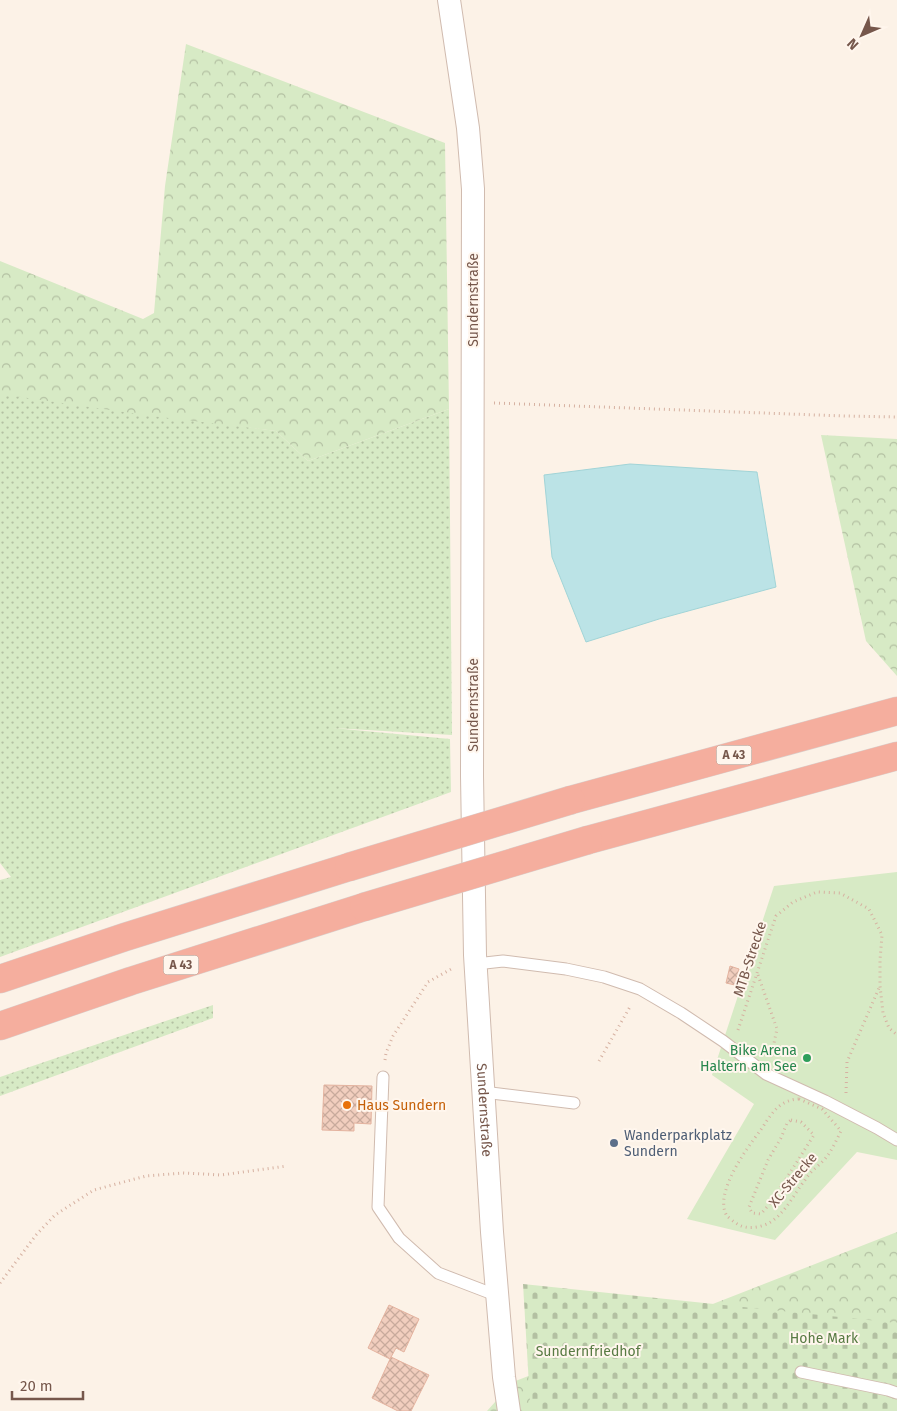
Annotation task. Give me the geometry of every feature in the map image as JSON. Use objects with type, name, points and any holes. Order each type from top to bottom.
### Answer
[{"type":"highway","name":"A 43","points":[[0,979],[349,866],[571,800],[897,710]]},
{"type":"highway","name":"A 43","points":[[0,1026],[131,981],[364,907],[588,840],[897,756]]},
{"type":"street","name":"Sundernstraße","points":[[449,0],[468,128],[473,189],[472,776],[476,959],[483,1092],[504,1377],[509,1411]]},
{"type":"lane","points":[[476,959],[566,969],[604,977],[640,989],[723,1041],[766,1074],[825,1101],[897,1140]]},
{"type":"lane","points":[[383,1077],[378,1207],[399,1238],[438,1274],[498,1296]]},
{"type":"lane","points":[[483,1092],[574,1103]]},
{"type":"lane","points":[[801,1372],[897,1393]]},
{"type":"path","points":[[473,402],[897,417]]},
{"type":"path","name":"MTB-Strecke","points":[[736,1036],[776,916],[793,902],[817,892],[840,893],[869,909],[882,935],[880,986],[883,1013],[889,1028],[897,1035]]},
{"type":"path","points":[[383,1077],[386,1053],[393,1036],[428,982],[476,959]]},
{"type":"path","points":[[758,974],[777,1028],[766,1074]]},
{"type":"path","points":[[846,1097],[847,1062],[880,986]]},
{"type":"path","points":[[599,1061],[640,989]]},
{"type":"path","name":"XC-Strecke","points":[[799,1099],[822,1109],[841,1131],[828,1156],[806,1178],[778,1216],[769,1223],[754,1228],[738,1225],[727,1216],[724,1198],[737,1163],[773,1111],[790,1100],[799,1099]]},
{"type":"path","name":"XC-Strecke","points":[[791,1120],[801,1122],[814,1135],[772,1201],[760,1214],[752,1213],[750,1207],[754,1193],[787,1123],[791,1120]]},
{"type":"path","points":[[0,1283],[36,1235],[55,1215],[94,1190],[146,1176],[183,1173],[221,1175],[287,1166]]},
{"type":"green space","points":[[186,44],[445,143],[449,409],[308,461],[276,431],[152,416],[0,394],[0,261],[143,319],[154,313],[165,186]]},
{"type":"green space","points":[[0,393],[276,431],[308,461],[449,409],[452,735],[333,728],[450,739],[451,792],[0,957],[0,880],[11,877],[0,863]]},
{"type":"green space","points":[[821,435],[897,439],[897,676],[866,641]]},
{"type":"green space","name":"Bike Arena Haltern am See","points":[[897,872],[897,1160],[857,1152],[775,1240],[687,1219],[754,1104],[712,1075],[774,886]]},
{"type":"green space","points":[[213,1005],[213,1018],[0,1096],[0,1077]]},
{"type":"green space","name":"Sundernfriedhof","points":[[897,1232],[897,1411],[487,1411],[513,1382]]},
{"type":"green space","name":"Sundernfriedhof","points":[[523,1284],[897,1323],[897,1411],[534,1411],[530,1402]]},
{"type":"water","points":[[630,464],[757,472],[776,587],[659,619],[586,642],[552,557],[544,475]]},
{"type":"building","points":[[730,966],[739,969],[735,985],[726,983]]},
{"type":"building","name":"Haus Sundern","points":[[324,1085],[372,1086],[371,1124],[354,1123],[354,1131],[322,1130]]},
{"type":"building","points":[[389,1305],[419,1319],[404,1352],[396,1348],[390,1359],[368,1348]]},
{"type":"building","points":[[391,1357],[429,1375],[411,1411],[398,1411],[372,1398]]},
{"type":"place","name":"Bike Arena Haltern am See","points":[[807,1058]]},
{"type":"place","name":"Haus Sundern","points":[[347,1105]]},
{"type":"place","name":"Wanderparkplatz Sundern","points":[[614,1143]]},
{"type":"park label","name":"Hohe Mark","points":[[824,1338]]}]
